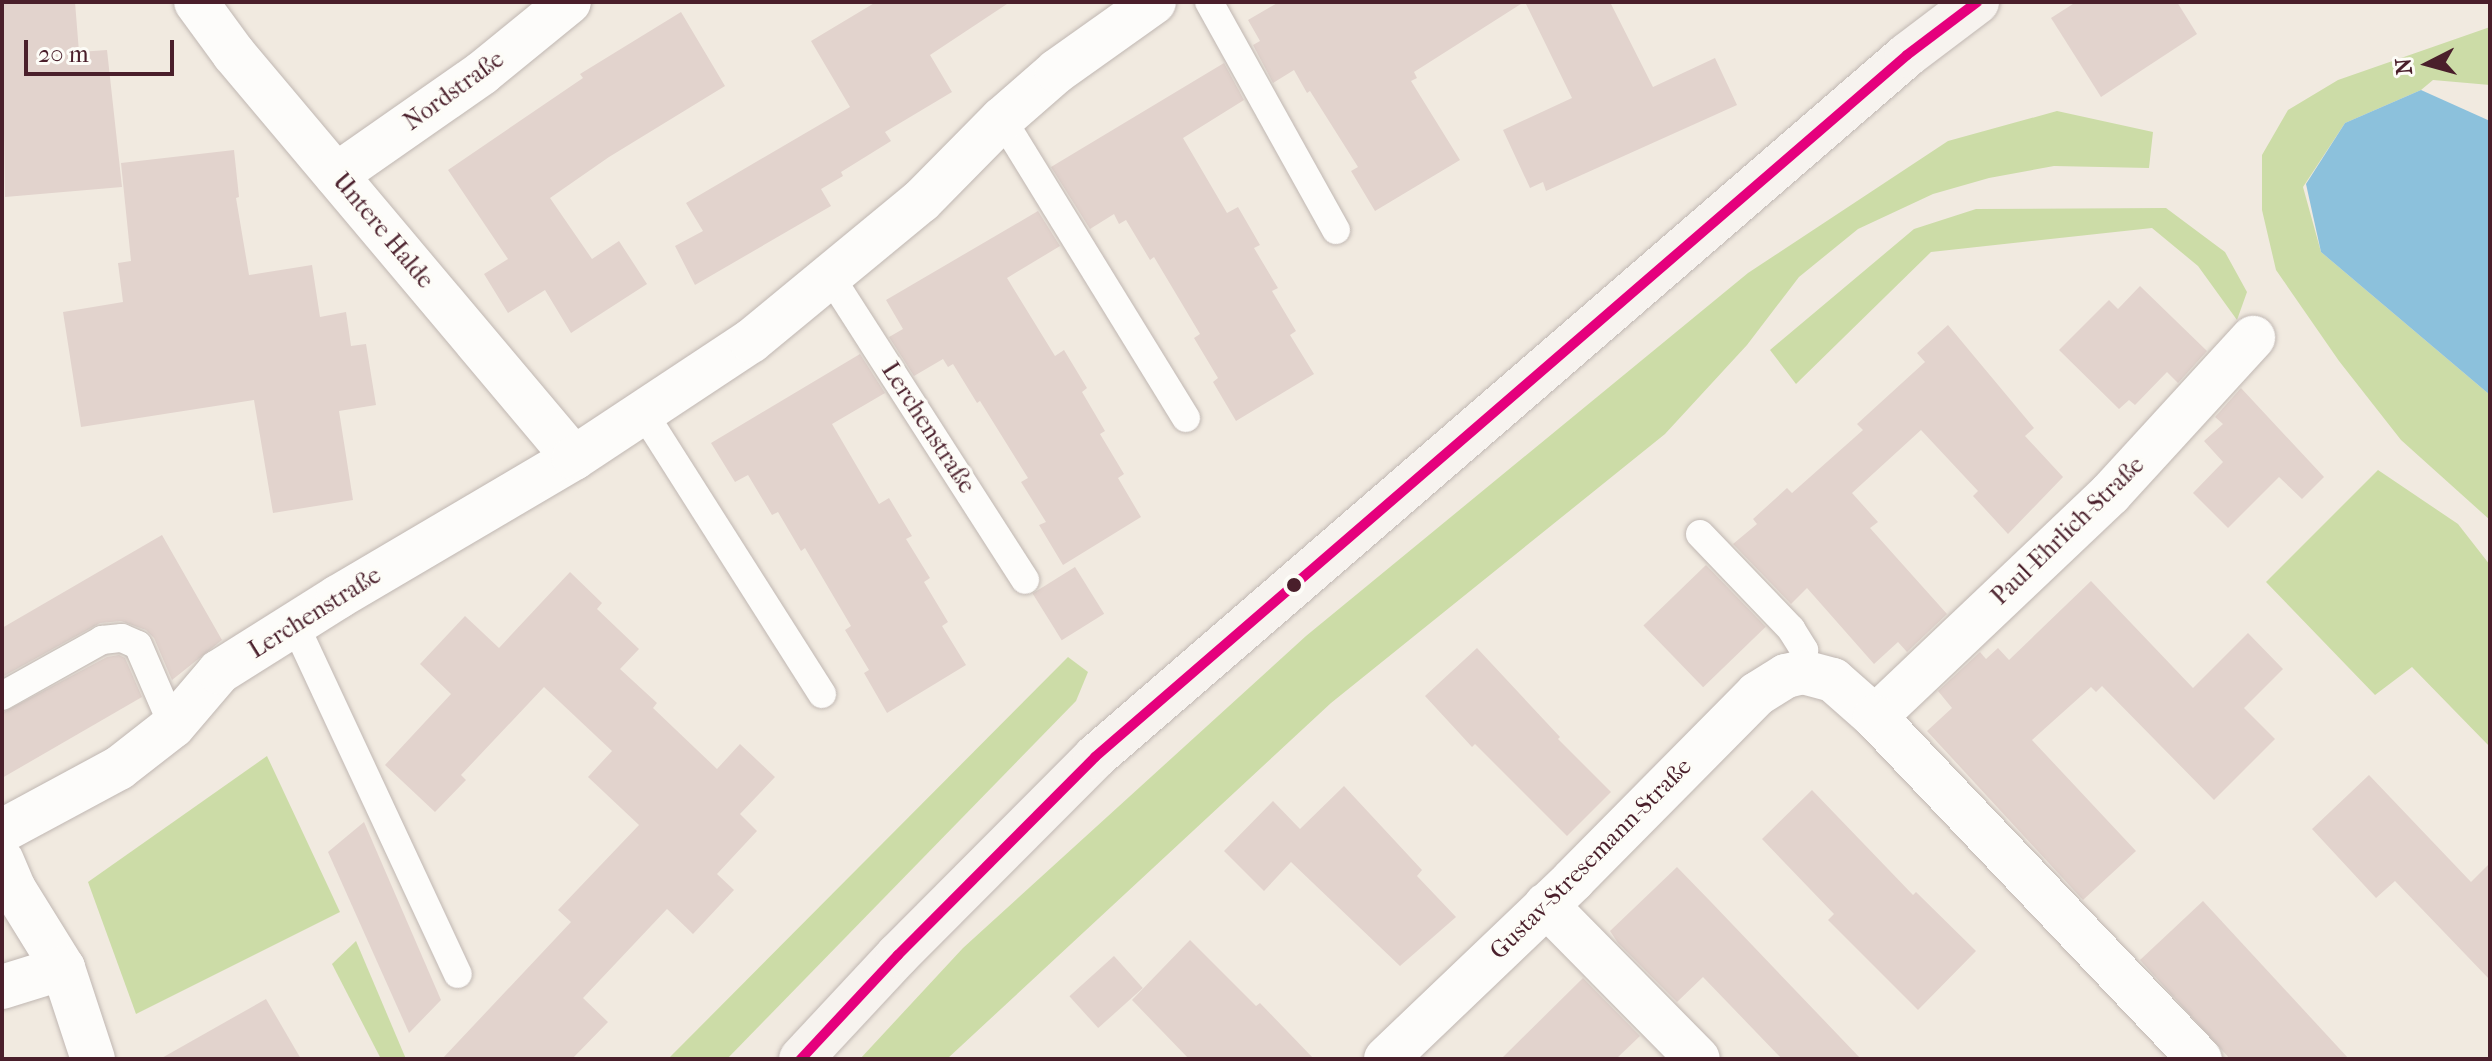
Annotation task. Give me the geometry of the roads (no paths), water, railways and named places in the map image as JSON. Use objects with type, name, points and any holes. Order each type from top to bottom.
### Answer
[{"type":"main road","points":[[801,1059],[898,955],[1095,757],[1907,55],[1977,2]]},
{"type":"street","name":"Untere Halde","points":[[196,2],[336,175],[574,458]]},
{"type":"street","name":"Nordstraße","points":[[336,175],[482,73],[569,2]]},
{"type":"street","name":"Lerchenstraße","points":[[2,831],[119,768],[173,726],[219,672],[574,458],[751,341],[921,201],[1002,119],[1057,71],[1154,2]]},
{"type":"street","name":"Paul-Ehrlich-Straße","points":[[1875,717],[2110,494],[2253,338]]},
{"type":"street","points":[[1803,672],[1833,680],[1875,717],[2200,1059]]},
{"type":"street","name":"Gustav-Stresemann-Straße","points":[[1386,1059],[1546,905],[1757,694],[1786,676],[1803,672]]},
{"type":"street","points":[[2,861],[14,889],[63,968],[93,1059]]},
{"type":"street","points":[[1546,905],[1698,1059]]},
{"type":"street","points":[[2,987],[63,968]]},
{"type":"lane","points":[[1209,2],[1336,230]]},
{"type":"lane","points":[[1002,119],[1186,418]]},
{"type":"lane","name":"Lerchenstraße","points":[[830,276],[1025,580]]},
{"type":"lane","points":[[643,412],[822,694]]},
{"type":"lane","points":[[1700,534],[1791,629],[1804,650],[1803,672]]},
{"type":"lane","points":[[295,625],[458,974]]},
{"type":"lane","points":[[2,696],[102,640],[122,638],[138,645],[173,726]]},
{"type":"water","points":[[2421,90],[2490,121],[2490,395],[2321,252],[2306,184],[2345,123]]}]
